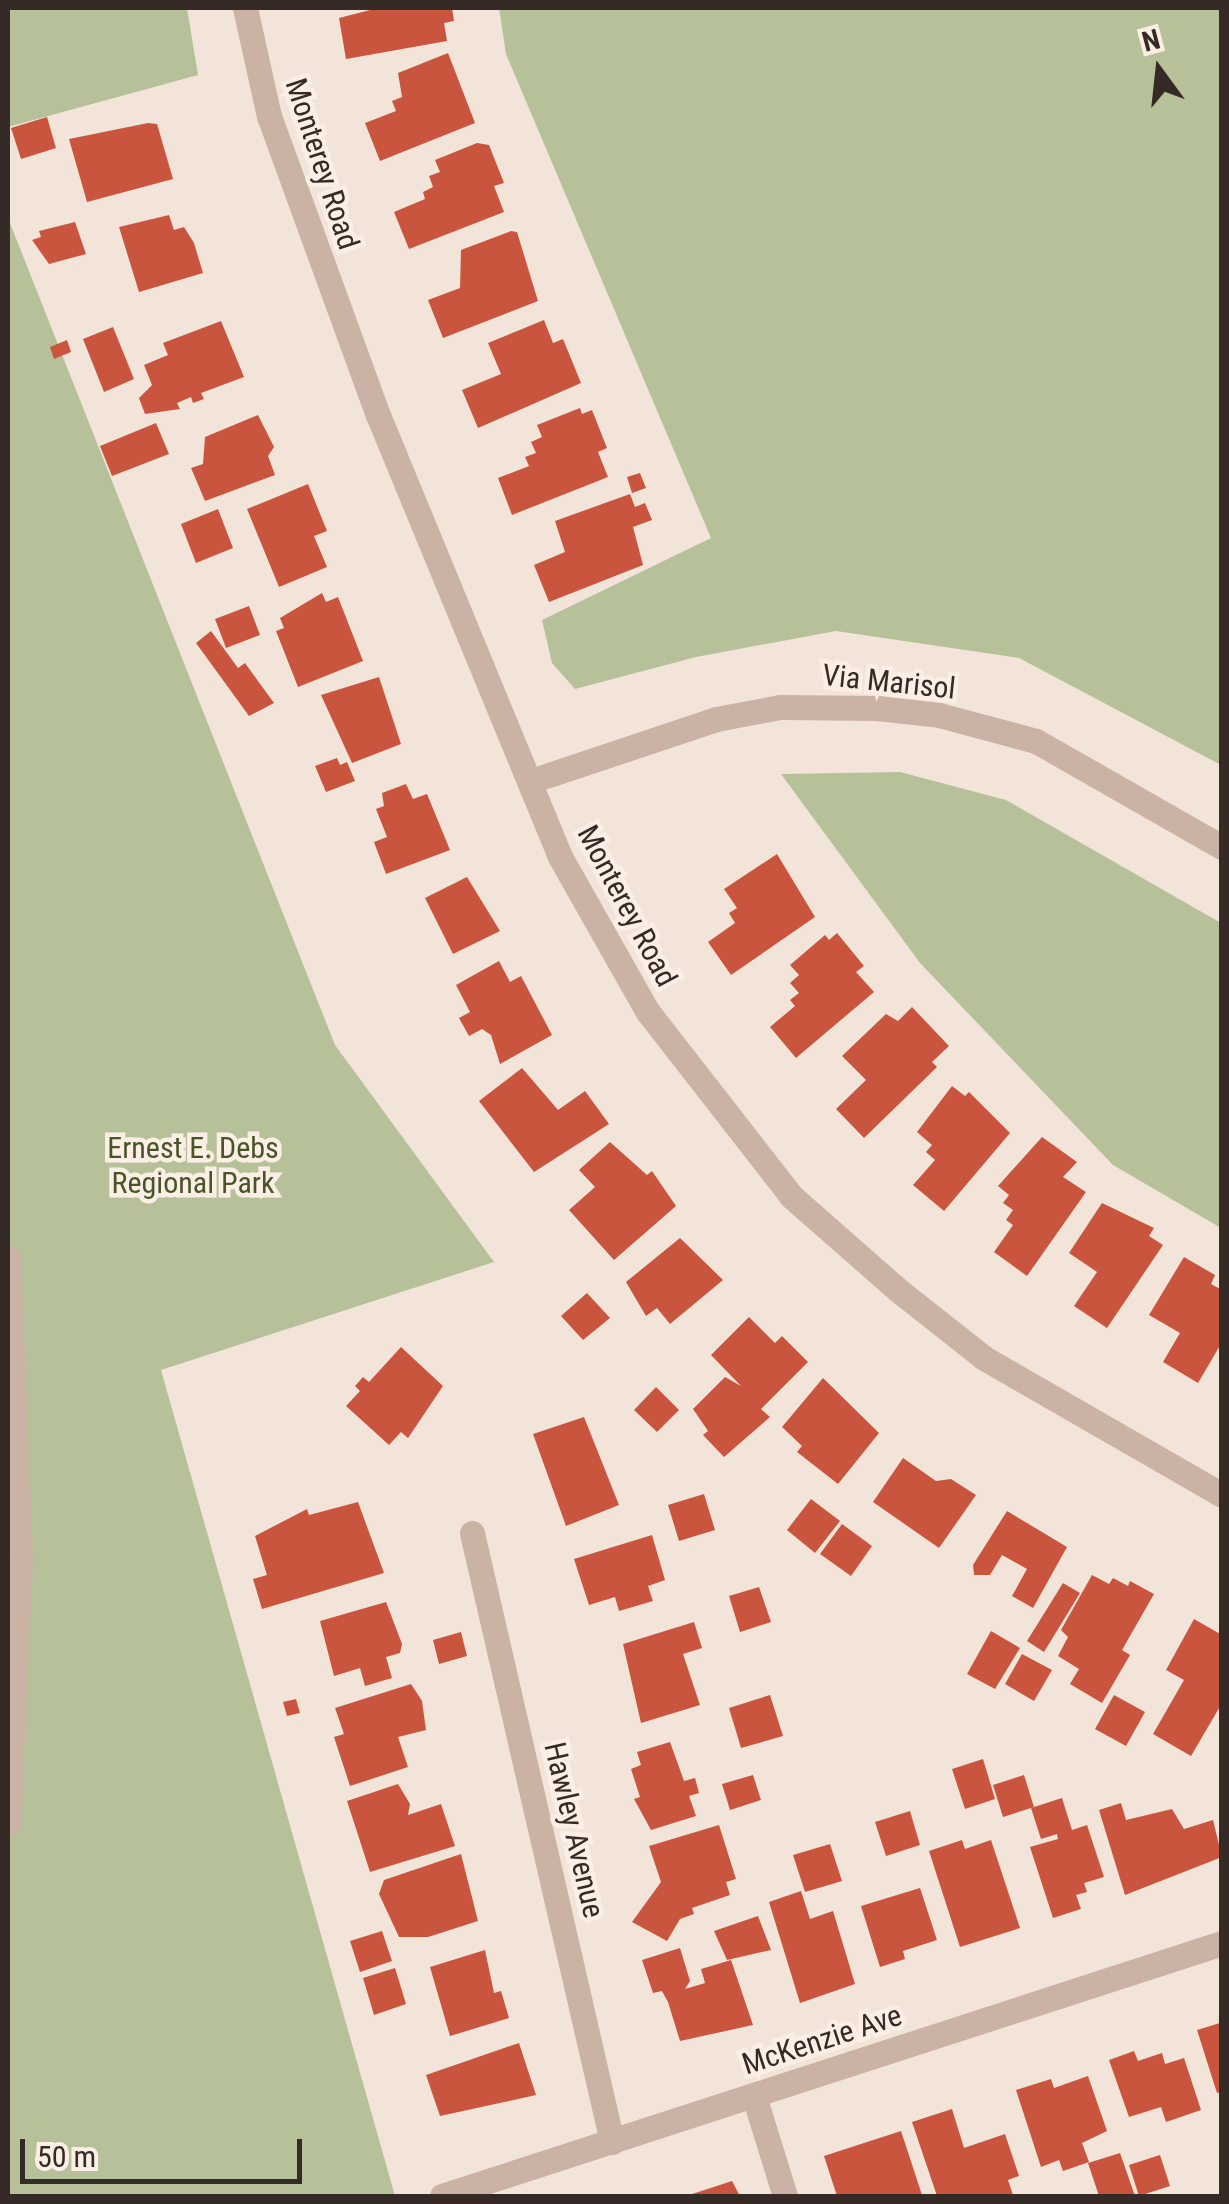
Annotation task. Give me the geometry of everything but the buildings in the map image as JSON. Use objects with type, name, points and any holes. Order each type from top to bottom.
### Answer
[{"type":"street","name":"Monterey Road","points":[[245,8],[268,116],[312,246],[559,855],[648,1012],[708,1097],[791,1196],[984,1358],[1222,1495]]},
{"type":"street","name":"Via Marisol","points":[[532,781],[716,719],[780,707],[877,708],[939,715],[1036,740],[1222,847]]},
{"type":"street","points":[[8,1258],[20,1562],[8,1824]]},
{"type":"street","name":"Hawley Avenue","points":[[472,1533],[612,2142]]},
{"type":"street","name":"McKenzie Ave","points":[[442,2196],[1222,1942]]},
{"type":"street","points":[[754,2096],[785,2196]]},
{"type":"green space","points":[[8,8],[187,8],[198,75],[8,127]]},
{"type":"green space","points":[[499,8],[1221,8],[1221,765],[1019,658],[836,631],[696,657],[575,689],[552,663],[542,620],[711,538],[506,54]]},
{"type":"green space","name":"Ernest E. Debs Regional Park","points":[[8,218],[335,1045],[494,1262],[161,1370],[395,2196],[8,2196]]},
{"type":"green space","points":[[900,772],[1006,800],[1221,923],[1221,1228],[1113,1165],[920,963],[781,774]]}]
